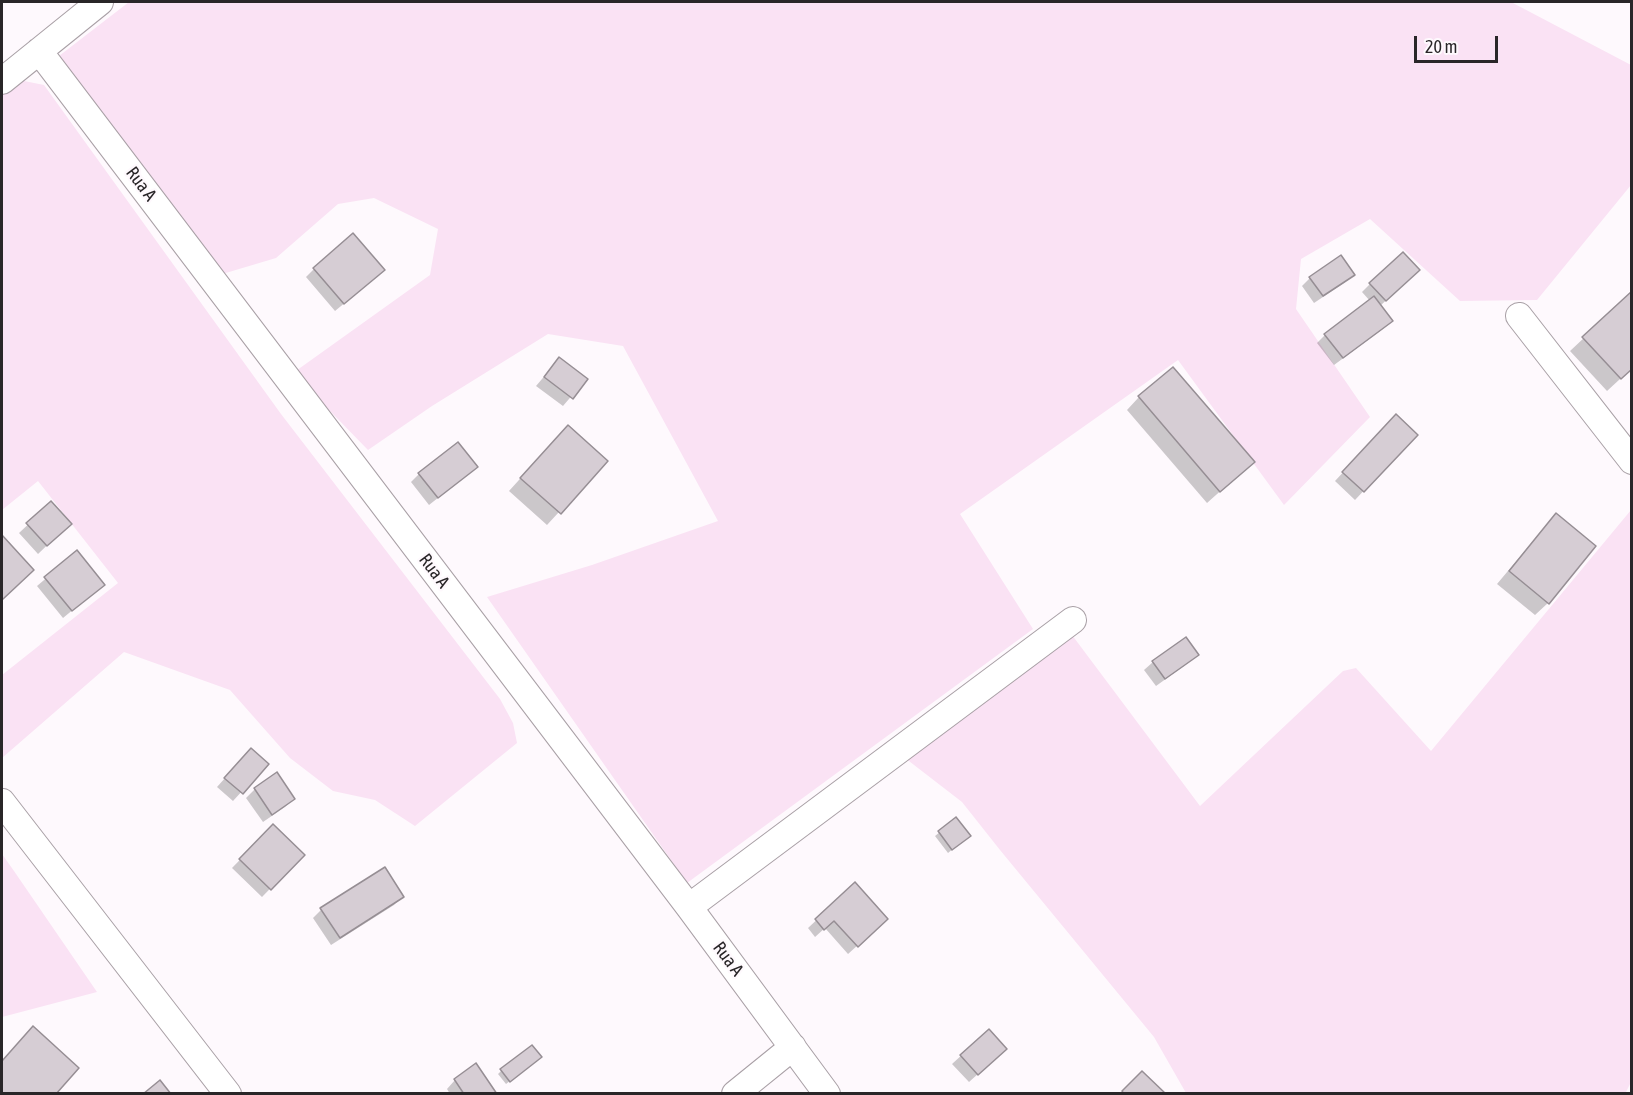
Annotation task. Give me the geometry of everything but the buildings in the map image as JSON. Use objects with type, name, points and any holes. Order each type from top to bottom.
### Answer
[{"type":"street","points":[[2,81],[100,2]]},
{"type":"street","name":"Rua A","points":[[39,51],[689,907],[827,1094]]},
{"type":"street","points":[[1519,316],[1632,461]]},
{"type":"street","points":[[689,907],[1074,620]]},
{"type":"street","points":[[2,802],[228,1094]]},
{"type":"street","points":[[735,1094],[793,1047]]},
{"type":"shaded area","points":[[129,2],[1511,2],[1631,65],[1631,185],[1537,300],[1460,301],[1370,219],[1301,259],[1296,309],[1370,417],[1284,505],[1178,360],[960,514],[1033,629],[687,883],[487,597],[592,565],[718,521],[623,346],[548,334],[432,406],[368,450],[293,373],[430,275],[438,229],[374,198],[338,204],[276,258],[219,275],[59,56]]},
{"type":"shaded area","points":[[24,81],[44,85],[281,414],[500,699],[513,723],[517,743],[415,826],[375,800],[333,791],[290,758],[230,690],[124,652],[2,758],[2,675],[118,583],[38,481],[2,510],[2,94],[14,84]]},
{"type":"shaded area","points":[[1631,510],[1632,1080],[1627,1093],[1186,1093],[1154,1037],[962,802],[905,758],[1069,631],[1200,806],[1343,671],[1356,668],[1431,751]]},
{"type":"shaded area","points":[[2,854],[14,871],[97,992],[2,1017]]}]
